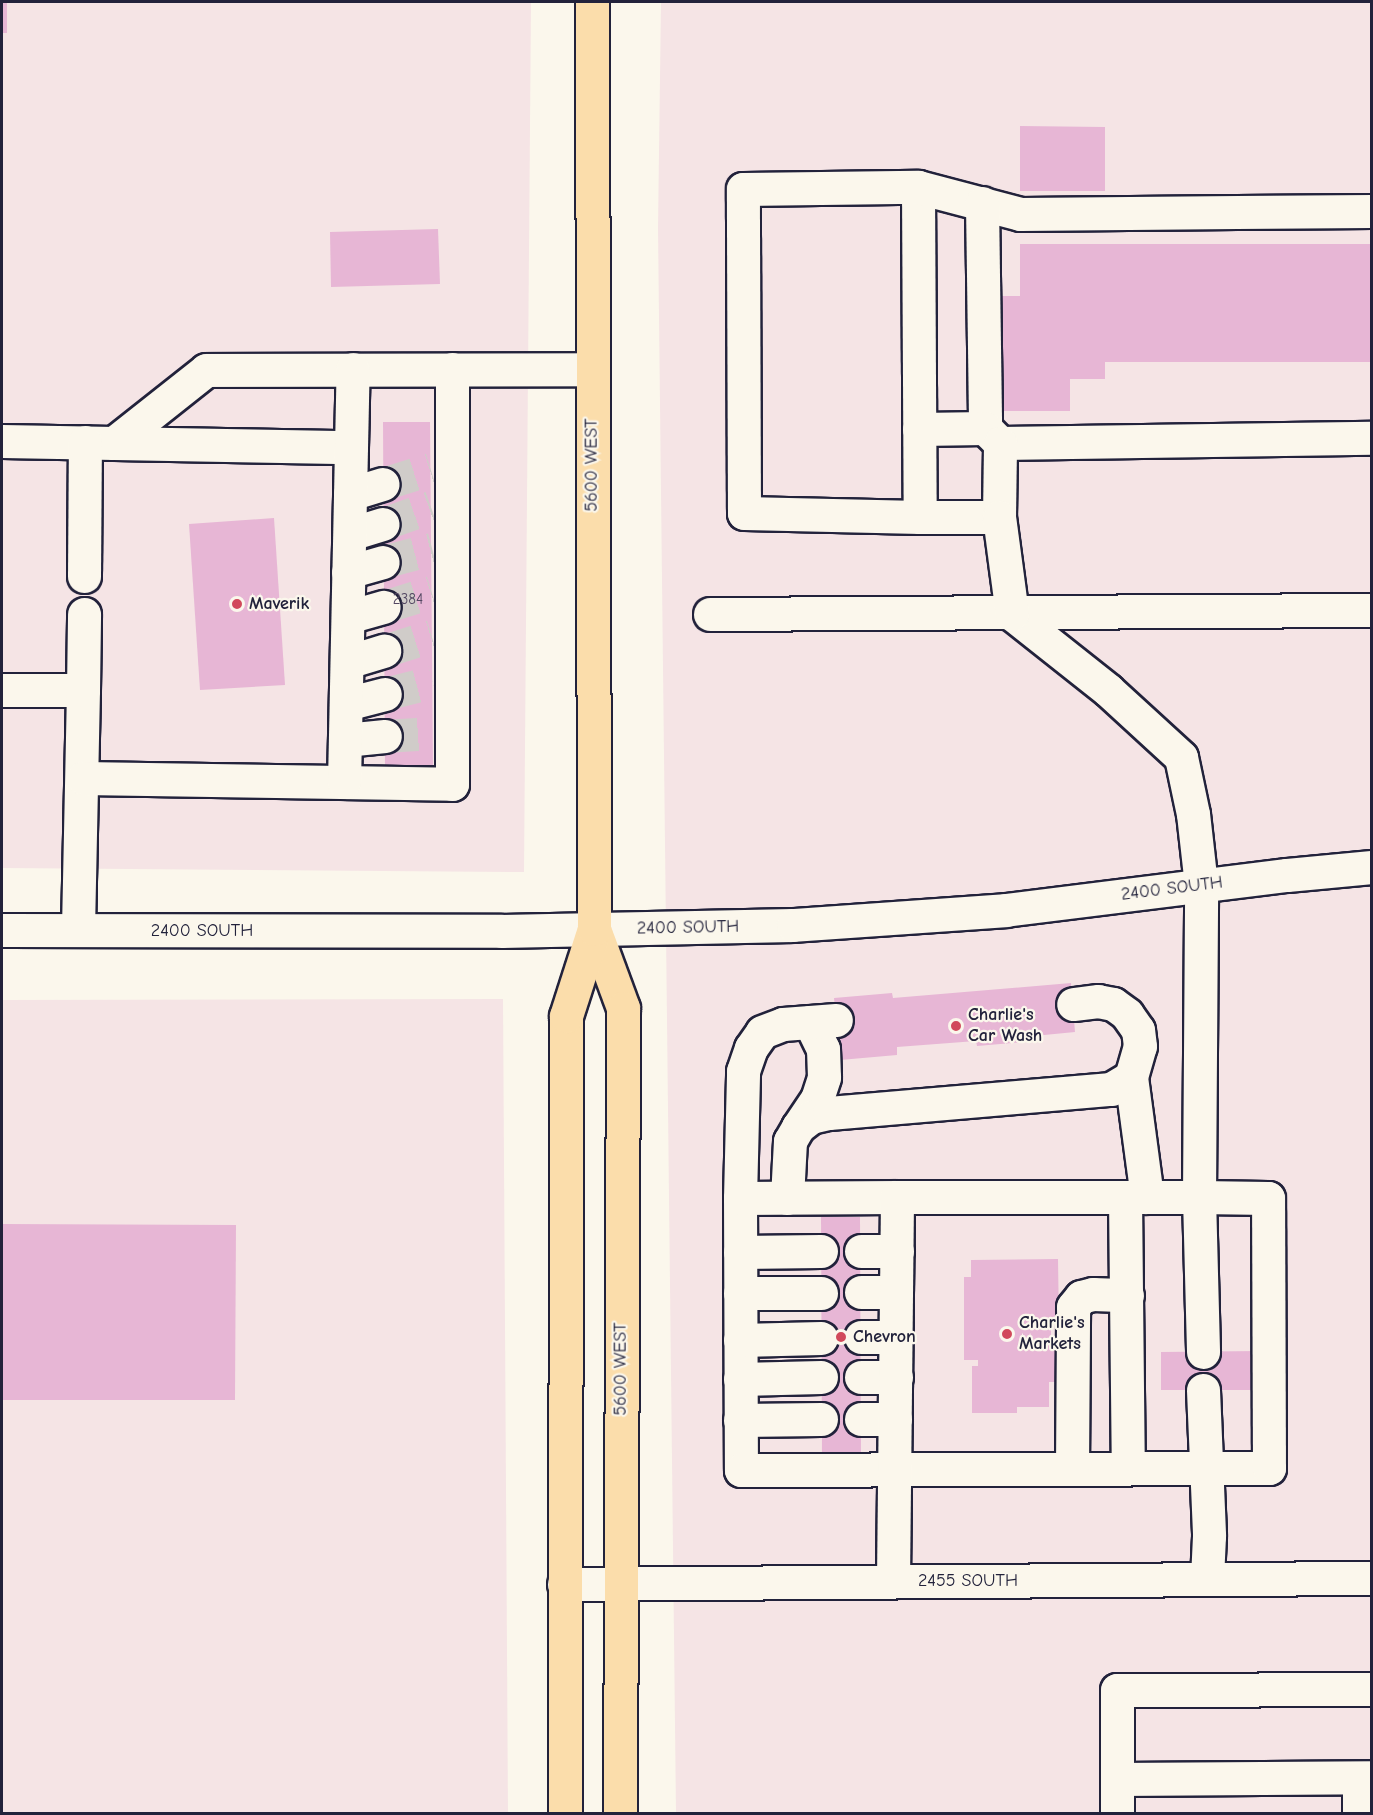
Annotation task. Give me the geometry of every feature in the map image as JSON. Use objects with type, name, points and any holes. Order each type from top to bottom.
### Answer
[{"type":"main road","name":"5600 WEST","points":[[565,1814],[566,1016],[594,929],[592,2]]},
{"type":"main road","name":"5600 WEST","points":[[594,929],[623,1008],[620,1814]]},
{"type":"street","points":[[918,188],[920,517]]},
{"type":"street","points":[[999,517],[744,513],[743,189],[918,188],[1020,214],[1371,211]]},
{"type":"street","points":[[982,204],[992,435],[999,517],[1012,614],[1108,690],[1181,757],[1192,814],[1201,885],[1199,1197],[1203,1352]]},
{"type":"street","points":[[344,782],[353,369]]},
{"type":"street","points":[[83,778],[452,784],[443,732],[442,465],[452,369]]},
{"type":"street","points":[[84,576],[100,443],[206,370],[592,369]]},
{"type":"street","points":[[920,429],[992,435],[1371,438]]},
{"type":"street","points":[[2,441],[351,447]]},
{"type":"street","points":[[350,494],[383,484]]},
{"type":"street","points":[[350,534],[383,524]]},
{"type":"street","points":[[348,572],[383,562]]},
{"type":"street","points":[[348,617],[384,607]]},
{"type":"street","points":[[710,614],[1012,614],[1371,610]]},
{"type":"street","points":[[78,930],[83,778],[84,614]]},
{"type":"street","points":[[347,662],[384,651]]},
{"type":"street","points":[[2,690],[83,690]]},
{"type":"street","points":[[346,704],[385,694]]},
{"type":"street","points":[[345,740],[385,736]]},
{"type":"street","name":"2400 SOUTH","points":[[2,930],[594,929],[862,921],[1005,910],[1201,885],[1371,867]]},
{"type":"street","points":[[1073,1004],[1098,1001],[1113,1004],[1127,1014],[1138,1030],[1140,1046],[1131,1077],[1136,1197],[1127,1295],[1128,1468]]},
{"type":"street","points":[[740,1198],[787,1198],[897,1197],[1268,1198],[1269,1468],[741,1470],[740,1198],[743,1071],[751,1048],[762,1032],[783,1024],[823,1021],[824,1077],[817,1099],[790,1141],[787,1198]]},
{"type":"street","points":[[798,1127],[811,1117],[829,1113],[1111,1089],[1131,1077]]},
{"type":"street","points":[[893,1581],[897,1197]]},
{"type":"street","points":[[740,1252],[821,1251]]},
{"type":"street","points":[[861,1251],[897,1251]]},
{"type":"street","points":[[861,1292],[896,1292]]},
{"type":"street","points":[[740,1293],[821,1293]]},
{"type":"street","points":[[1072,1468],[1073,1307],[1081,1298],[1093,1294],[1127,1295]]},
{"type":"street","points":[[861,1337],[896,1337]]},
{"type":"street","points":[[740,1340],[821,1338]]},
{"type":"street","points":[[740,1378],[821,1377]]},
{"type":"street","points":[[861,1377],[896,1377]]},
{"type":"street","points":[[1203,1390],[1209,1536],[1207,1579]]},
{"type":"street","points":[[740,1420],[821,1419]]},
{"type":"street","points":[[861,1419],[896,1419]]},
{"type":"street","name":"2455 SOUTH","points":[[564,1584],[1371,1578]]},
{"type":"street","points":[[1117,1814],[1117,1690],[1371,1689]]},
{"type":"street","points":[[1117,1779],[1365,1777],[1359,1814]]},
{"type":"shaded area","points":[[2,2],[531,2],[524,872],[2,868]]},
{"type":"shaded area","points":[[661,2],[1371,2],[1371,1813],[676,1813],[658,228]]},
{"type":"shaded area","points":[[503,999],[508,1813],[2,1813],[2,1000]]},
{"type":"building","points":[[2,2],[7,2],[7,33],[2,33]]},
{"type":"building","points":[[1020,126],[1105,127],[1105,191],[1020,191]]},
{"type":"building","points":[[438,229],[440,284],[331,287],[330,232]]},
{"type":"building","points":[[1020,244],[1372,244],[1372,362],[1105,362],[1105,379],[1070,379],[1070,411],[1001,411],[1001,296],[1020,296]]},
{"type":"building","points":[[383,422],[430,422],[433,768],[385,768]]},
{"type":"building","name":"Maverik","points":[[274,518],[285,685],[200,690],[189,524]]},
{"type":"building","name":"Charlie's Car Wash","points":[[1071,983],[1075,1032],[1034,1036],[1034,1041],[977,1046],[976,1041],[897,1047],[897,1055],[840,1060],[834,998],[892,993],[893,998]]},
{"type":"building","name":"Chevron","points":[[821,1217],[860,1217],[861,1458],[822,1459]]},
{"type":"building","points":[[2,1224],[236,1225],[235,1400],[2,1400]]},
{"type":"building","name":"Charlie's Markets","points":[[1058,1259],[1059,1324],[1051,1324],[1051,1344],[1058,1344],[1058,1382],[1049,1382],[1049,1407],[1017,1407],[1017,1413],[972,1413],[972,1366],[978,1366],[978,1360],[964,1360],[964,1277],[971,1277],[971,1260]]},
{"type":"building","points":[[1260,1351],[1260,1390],[1161,1390],[1161,1352]]},
{"type":"tunnel","points":[[383,484],[431,469]]},
{"type":"tunnel","points":[[383,524],[431,507]]},
{"type":"tunnel","points":[[383,562],[432,549]]},
{"type":"tunnel","points":[[384,607],[432,592]]},
{"type":"tunnel","points":[[384,651],[432,636]]},
{"type":"tunnel","points":[[385,694],[432,682]]},
{"type":"tunnel","points":[[385,736],[433,733]]},
{"type":"place","name":"Maverik","points":[[237,604]]},
{"type":"place","name":"Charlie's Car Wash","points":[[956,1026]]},
{"type":"place","name":"Charlie's Markets","points":[[1007,1334]]},
{"type":"place","name":"Chevron","points":[[841,1337]]}]
